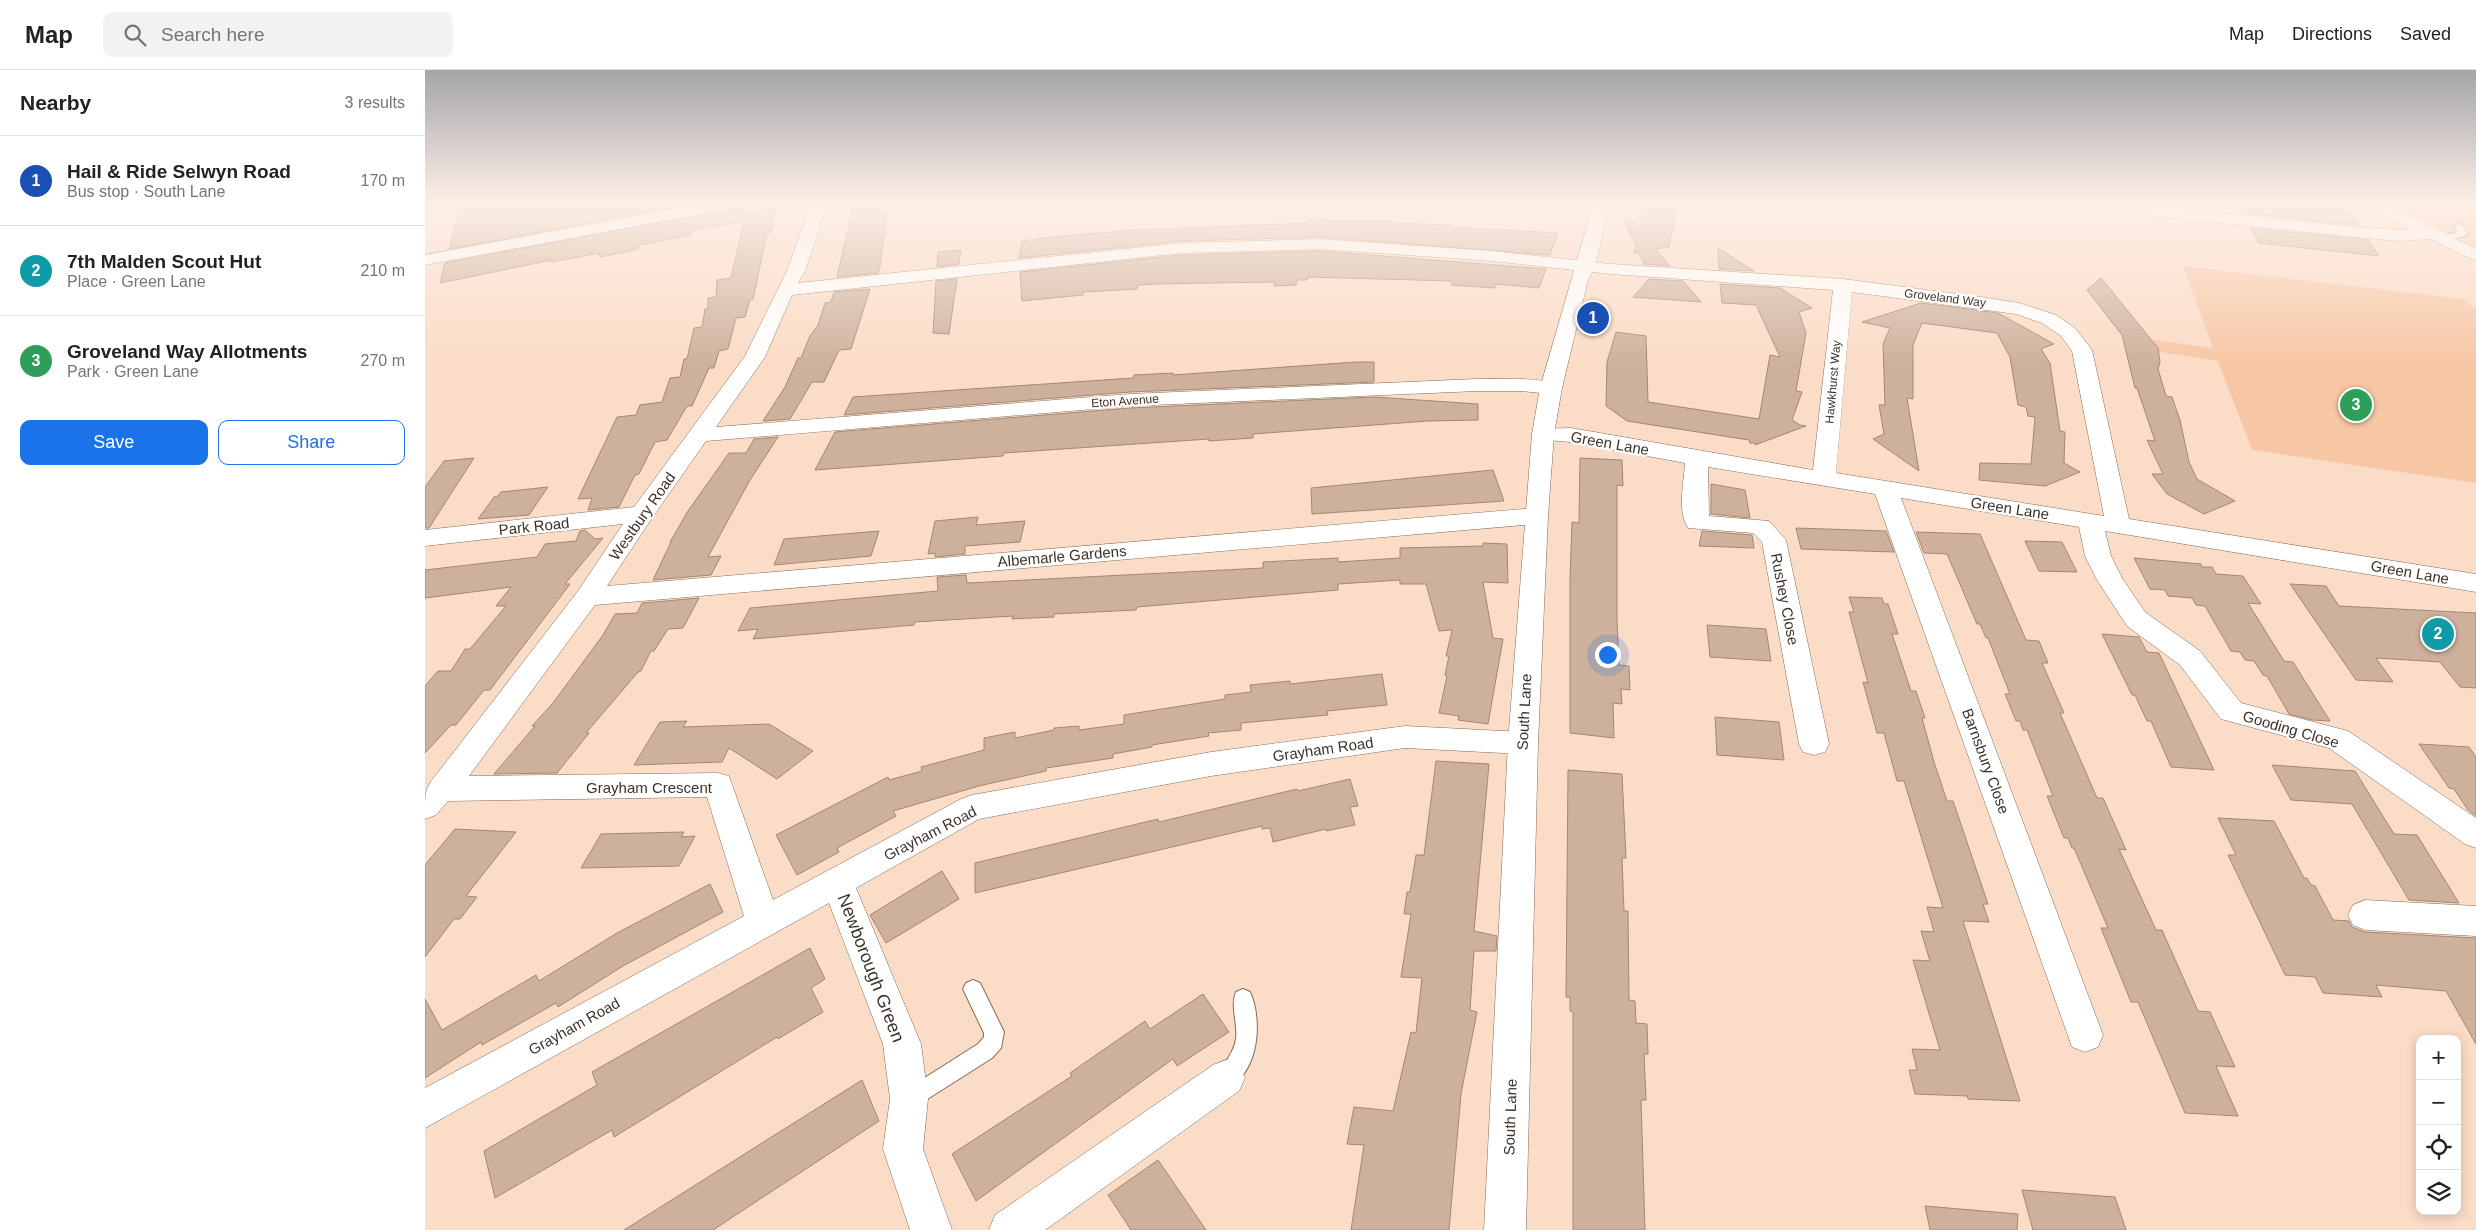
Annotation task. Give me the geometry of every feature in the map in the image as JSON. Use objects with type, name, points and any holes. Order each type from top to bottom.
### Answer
[{"type":"street","points":[[425,260],[446,256]]},
{"type":"street","name":"Westbury Road","points":[[432,797],[454,774],[587,596],[642,514],[755,357],[801,256]]},
{"type":"street","name":"Groveland Way","points":[[785,290],[1099,256]]},
{"type":"street","name":"Groveland Way","points":[[1488,256],[1586,267],[1843,285],[2019,309],[2049,319],[2068,332],[2082,350],[2118,525]]},
{"type":"street","name":"South Lane","points":[[1505,1230],[1523,743],[1536,516],[1543,434],[1551,388],[1579,280],[1586,267],[1589,256]]},
{"type":"street","name":"Hawkhurst Way","points":[[1824,478],[1843,285]]},
{"type":"street","name":"Eton Avenue","points":[[699,435],[1130,400],[1477,385],[1521,385],[1551,388]]},
{"type":"street","name":"Green Lane","points":[[1543,434],[1571,436],[1697,458],[2476,583]]},
{"type":"street","name":"Rushey Close","points":[[1697,458],[1695,499],[1697,522],[1760,526],[1774,540],[1813,744]]},
{"type":"street","name":"Barnsbury Close","points":[[1885,488],[2085,1035]]},
{"type":"street","name":"Park Road","points":[[425,538],[642,514]]},
{"type":"street","name":"Albemarle Gardens","points":[[587,596],[1536,516]]},
{"type":"street","name":"Gooding Close","points":[[2090,521],[2098,556],[2110,580],[2136,619],[2189,658],[2231,711],[2338,739],[2476,835]]},
{"type":"street","name":"Grayham Road","points":[[425,1109],[763,921],[972,808],[1211,764],[1405,738],[1523,743]]},
{"type":"street","name":"Grayham Crescent","points":[[432,797],[718,784],[763,921]]},
{"type":"street","name":"Newborough Green","points":[[837,881],[901,1044],[909,1099],[903,1148],[931,1230]]},
{"type":"street","points":[[2365,915],[2476,921]]},
{"type":"street","points":[[1010,1230],[1227,1078]]},
{"type":"lane","points":[[909,1099],[985,1051],[994,1041],[994,1032],[973,989]]},
{"type":"lane","points":[[1227,1078],[1242,1059],[1246,1045],[1246,1018],[1243,998]]},
{"type":"shaded area","points":[[2183,266],[2462,299],[2476,309],[2476,483],[2252,450],[2218,361],[2129,347],[2124,336],[2213,348]]},
{"type":"building","points":[[482,256],[583,256],[552,262],[552,260],[440,283],[445,263]]},
{"type":"building","points":[[736,256],[762,256],[753,299],[750,300],[745,317],[736,318],[728,349],[719,351],[714,368],[709,368],[692,406],[687,406],[667,440],[655,442],[639,474],[635,475],[619,507],[588,510],[592,498],[578,499],[617,417],[636,415],[640,405],[662,402],[670,378],[680,377],[684,359],[687,359],[694,328],[702,327],[705,309],[708,309],[708,298],[716,297],[717,280],[731,278]]},
{"type":"building","points":[[842,256],[881,256],[878,273],[837,277]]},
{"type":"building","points":[[938,256],[960,256],[959,264],[937,267]]},
{"type":"building","points":[[1019,256],[1037,256],[1019,258]]},
{"type":"building","points":[[1171,256],[1384,256],[1546,269],[1539,288],[1495,284],[1495,288],[1452,285],[1452,281],[1307,277],[1307,280],[1297,280],[1296,285],[1274,286],[1275,282],[1154,284],[1138,285],[1137,289],[1083,292],[1083,295],[1022,301],[1020,272]]},
{"type":"building","points":[[1640,256],[1662,256],[1670,266],[1644,264]]},
{"type":"building","points":[[1718,256],[1731,256],[1754,271],[1719,269]]},
{"type":"building","points":[[2101,278],[2158,348],[2160,362],[2158,369],[2166,396],[2172,397],[2180,420],[2189,462],[2197,479],[2235,501],[2204,514],[2167,494],[2152,474],[2163,474],[2147,440],[2155,441],[2137,388],[2135,388],[2122,335],[2087,290]]},
{"type":"building","points":[[957,279],[949,334],[933,333],[936,281]]},
{"type":"building","points":[[1649,279],[1683,281],[1701,302],[1633,297]]},
{"type":"building","points":[[1720,284],[1780,288],[1812,308],[1799,312],[1806,333],[1796,391],[1802,392],[1792,420],[1806,426],[1755,445],[1756,443],[1750,443],[1749,440],[1627,421],[1606,406],[1607,362],[1616,332],[1646,336],[1648,402],[1759,419],[1770,355],[1780,357],[1756,305],[1722,303]]},
{"type":"building","points":[[870,289],[851,349],[839,350],[824,382],[812,382],[790,419],[763,421],[785,387],[798,358],[801,358],[810,336],[818,325],[825,303],[831,302],[834,292]]},
{"type":"building","points":[[1921,303],[1998,313],[2054,344],[2041,349],[2050,363],[2060,431],[2065,432],[2064,463],[2080,472],[2045,486],[1979,480],[1980,463],[2031,464],[2035,417],[2028,416],[2026,407],[2018,405],[2010,357],[1997,333],[1922,323],[1913,345],[1913,399],[1907,398],[1919,471],[1873,439],[1884,434],[1879,405],[1885,405],[1883,344],[1890,328],[1862,322]]},
{"type":"building","points":[[1374,362],[1374,382],[1130,392],[844,415],[853,397],[1133,378],[1134,375],[1173,373],[1173,375]]},
{"type":"building","points":[[1374,397],[1478,404],[1478,420],[1428,421],[1253,434],[1253,438],[1209,441],[1209,439],[1004,453],[1003,456],[815,470],[835,432],[1130,408]]},
{"type":"building","points":[[778,437],[750,480],[708,557],[721,556],[711,575],[653,580],[670,542],[688,511],[729,453],[746,453],[754,439]]},
{"type":"building","points":[[474,458],[429,528],[425,528],[425,487],[444,461]]},
{"type":"building","points":[[1580,458],[1622,460],[1623,486],[1617,485],[1617,620],[1619,665],[1629,666],[1630,690],[1621,689],[1622,704],[1613,703],[1614,738],[1570,733],[1572,522],[1579,523]]},
{"type":"building","points":[[1493,470],[1504,501],[1312,514],[1311,488]]},
{"type":"building","points":[[1711,484],[1745,490],[1750,518],[1711,514]]},
{"type":"building","points":[[548,487],[529,515],[478,519],[494,497],[498,496],[501,492]]},
{"type":"building","points":[[978,517],[976,525],[1025,521],[1020,542],[965,546],[965,554],[935,557],[935,553],[928,554],[935,521]]},
{"type":"building","points":[[1796,528],[1886,531],[1894,552],[1801,549]]},
{"type":"building","points":[[585,530],[595,539],[603,538],[565,584],[570,584],[490,690],[484,690],[456,725],[451,725],[425,753],[425,686],[438,671],[451,671],[465,649],[470,649],[506,606],[496,606],[511,587],[425,598],[425,570],[537,557],[545,544],[576,541],[580,531]]},
{"type":"building","points":[[879,531],[871,556],[774,565],[784,539]]},
{"type":"building","points":[[1702,531],[1752,535],[1754,548],[1699,546]]},
{"type":"building","points":[[1916,532],[1980,534],[2026,640],[2039,641],[2048,663],[2042,663],[2064,713],[2060,713],[2097,798],[2103,798],[2126,850],[2119,849],[2156,930],[2162,930],[2198,1011],[2210,1012],[2235,1067],[2216,1066],[2238,1116],[2185,1113],[2138,1002],[2131,1002],[2101,928],[2108,928],[2074,848],[2072,848],[2068,838],[2064,838],[2047,796],[2053,796],[2027,730],[2023,730],[2020,721],[2016,721],[2005,694],[2010,694],[1988,638],[1986,638],[1980,624],[1977,624],[1947,554],[1924,553]]},
{"type":"building","points":[[2025,541],[2062,542],[2077,572],[2039,571]]},
{"type":"building","points":[[1483,543],[1507,544],[1508,583],[1483,582],[1493,638],[1503,639],[1488,724],[1458,720],[1459,716],[1439,713],[1447,676],[1445,675],[1449,656],[1446,656],[1452,630],[1439,631],[1426,584],[1400,584],[1400,580],[1338,584],[1338,590],[1137,607],[1136,610],[1054,614],[1054,617],[1012,619],[1013,616],[915,622],[914,625],[753,639],[758,629],[738,631],[750,608],[938,591],[937,577],[966,575],[967,583],[1263,568],[1263,562],[1338,558],[1338,562],[1400,558],[1400,548],[1483,546]]},
{"type":"building","points":[[2134,558],[2201,564],[2202,567],[2212,567],[2216,574],[2243,576],[2261,604],[2248,603],[2284,661],[2293,662],[2330,721],[2312,720],[2289,714],[2267,676],[2263,675],[2254,661],[2245,660],[2240,652],[2231,651],[2205,606],[2196,605],[2192,598],[2168,596],[2165,590],[2150,589]]},
{"type":"building","points":[[2290,584],[2326,586],[2339,606],[2476,613],[2476,688],[2460,687],[2440,662],[2376,658],[2393,682],[2356,680]]},
{"type":"building","points":[[1849,597],[1882,598],[1884,604],[1888,604],[1898,634],[1892,634],[1911,691],[1916,691],[1925,718],[1922,718],[1947,801],[1953,801],[1988,904],[1983,904],[1989,922],[1963,921],[2020,1101],[1915,1094],[1909,1070],[1917,1070],[1912,1049],[1940,1050],[1913,960],[1930,961],[1921,931],[1934,932],[1927,907],[1943,908],[1904,781],[1897,781],[1884,733],[1877,733],[1863,682],[1868,683],[1849,612],[1854,612]]},
{"type":"building","points":[[699,598],[683,628],[668,629],[654,651],[651,651],[641,671],[638,672],[586,733],[589,733],[557,773],[494,774],[553,703],[603,635],[615,614],[637,613],[642,603]]},
{"type":"building","points":[[1707,625],[1766,629],[1771,661],[1710,657]]},
{"type":"building","points":[[2102,634],[2139,637],[2147,652],[2159,653],[2214,770],[2171,767],[2151,721],[2147,721],[2135,695],[2132,695]]},
{"type":"building","points":[[1382,674],[1387,705],[1327,711],[1328,715],[1241,723],[1241,730],[1208,733],[1209,736],[1152,745],[1152,747],[1113,754],[1113,758],[1046,768],[1046,771],[979,786],[893,811],[896,816],[837,848],[839,852],[797,875],[776,835],[888,777],[889,780],[922,771],[921,767],[984,750],[984,738],[1015,732],[1015,738],[1054,730],[1054,728],[1079,726],[1079,730],[1124,724],[1124,715],[1225,699],[1225,695],[1251,692],[1250,685],[1290,681],[1290,684]]},
{"type":"building","points":[[1715,717],[1779,722],[1784,760],[1717,755]]},
{"type":"building","points":[[687,721],[683,727],[769,724],[813,751],[777,779],[729,748],[722,762],[634,765],[660,722]]},
{"type":"building","points":[[2419,744],[2469,747],[2476,757],[2476,816],[2468,810],[2454,789],[2449,788]]},
{"type":"building","points":[[1436,761],[1489,764],[1474,931],[1497,936],[1496,951],[1474,951],[1470,1010],[1477,1012],[1461,1094],[1449,1230],[1351,1230],[1364,1145],[1347,1144],[1354,1107],[1393,1111],[1411,1032],[1416,1033],[1422,978],[1401,977],[1411,914],[1404,914],[1416,855],[1424,855]]},
{"type":"building","points":[[2272,765],[2355,771],[2394,834],[2417,835],[2459,903],[2409,900],[2352,804],[2291,800]]},
{"type":"building","points":[[1568,770],[1622,774],[1626,858],[1622,858],[1624,911],[1628,911],[1629,1000],[1635,1001],[1636,1023],[1647,1024],[1648,1054],[1644,1054],[1646,1100],[1641,1100],[1645,1230],[1573,1230],[1573,1012],[1570,1011],[1570,997],[1566,997]]},
{"type":"building","points":[[1350,779],[1358,806],[1350,807],[1355,825],[1326,831],[1326,829],[1273,842],[1270,828],[1262,829],[1262,826],[975,893],[975,863],[1158,819],[1159,822],[1297,789],[1298,791]]},
{"type":"building","points":[[2218,818],[2274,821],[2304,878],[2307,878],[2311,885],[2315,886],[2333,920],[2349,921],[2352,927],[2365,932],[2476,938],[2476,1044],[2446,991],[2376,985],[2382,997],[2323,993],[2315,977],[2285,975],[2228,855],[2236,855]]},
{"type":"building","points":[[455,829],[516,832],[466,896],[477,897],[460,919],[454,919],[425,957],[425,865]]},
{"type":"building","points":[[684,832],[681,837],[695,836],[679,866],[581,868],[601,834]]},
{"type":"building","points":[[942,871],[959,899],[886,943],[870,915]]},
{"type":"building","points":[[710,884],[723,912],[623,966],[558,1007],[556,1003],[482,1045],[481,1042],[425,1078],[425,999],[442,1030],[536,975],[539,981],[617,933]]},
{"type":"building","points":[[810,948],[825,979],[811,988],[823,1012],[778,1039],[777,1037],[614,1137],[612,1130],[495,1198],[484,1151],[597,1085],[592,1072]]},
{"type":"building","points":[[1203,994],[1229,1032],[1177,1066],[1173,1059],[976,1201],[952,1154],[1072,1076],[1070,1073],[1145,1021],[1150,1029]]},
{"type":"building","points":[[862,1080],[879,1121],[713,1230],[624,1230]]},
{"type":"building","points":[[1158,1160],[1206,1230],[1131,1230],[1108,1195]]},
{"type":"building","points":[[2022,1190],[2115,1197],[2126,1230],[2033,1230]]},
{"type":"building","points":[[1925,1206],[2018,1214],[2017,1230],[1930,1230]]},
{"type":"place","name":"Hail & Ride Selwyn Road","points":[[1593,318]]},
{"type":"place","name":"Groveland Way Allotments","points":[[2356,405]]},
{"type":"place","name":"7th Malden Scout Hut","points":[[2438,634]]}]
